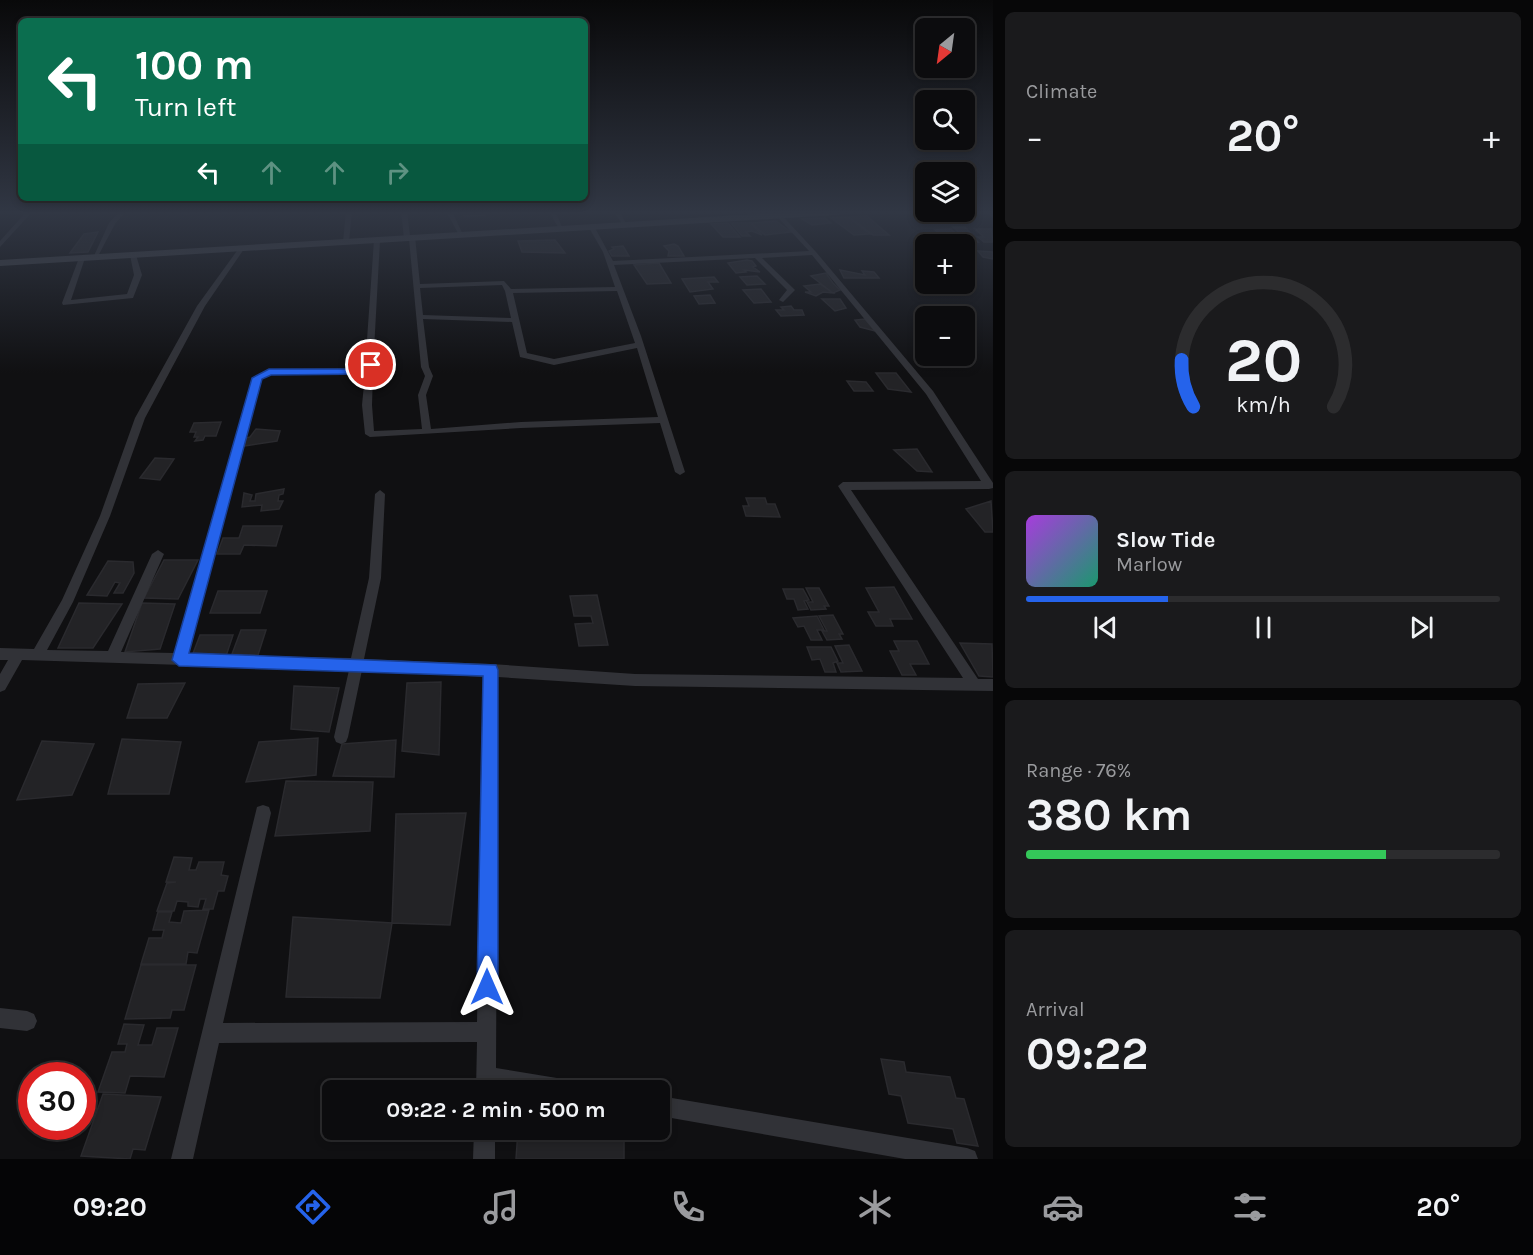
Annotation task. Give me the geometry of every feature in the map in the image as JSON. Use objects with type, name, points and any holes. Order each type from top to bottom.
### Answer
[{"type":"street","points":[[79,265],[66,303],[130,296],[138,275],[136,265]]},
{"type":"street","points":[[38,654],[67,602],[105,516],[140,418],[201,306],[230,265]]},
{"type":"street","points":[[376,265],[371,372],[367,405],[370,434],[521,425],[665,420]]},
{"type":"street","points":[[413,265],[425,367],[429,376],[422,395],[427,432]]},
{"type":"street","points":[[610,265],[665,420],[680,471]]},
{"type":"street","points":[[766,265],[791,290],[783,300]]},
{"type":"street","points":[[825,265],[930,393],[988,485],[843,486],[974,684]]},
{"type":"street","points":[[416,286],[504,283],[509,291],[523,355],[554,362],[639,345]]},
{"type":"street","points":[[509,291],[619,289]]},
{"type":"street","points":[[419,317],[514,321]]},
{"type":"street","points":[[179,660],[257,378],[269,372],[371,372]]},
{"type":"street","points":[[341,737],[375,578],[380,494]]},
{"type":"street","points":[[112,658],[158,554]]},
{"type":"street","points":[[0,654],[490,670],[635,680],[993,685]]},
{"type":"street","points":[[0,686],[19,654]]},
{"type":"street","points":[[486,1080],[490,670]]},
{"type":"street","points":[[182,1159],[263,813]]},
{"type":"street","points":[[0,1018],[27,1021]]},
{"type":"street","points":[[211,1033],[487,1032]]},
{"type":"street","points":[[670,1108],[967,1159]]},
{"type":"street","points":[[483,1159],[484,1140]]},
{"type":"building","points":[[634,265],[660,265],[671,283],[647,284]]},
{"type":"building","points":[[730,265],[755,265],[753,267],[760,272],[744,270],[746,272],[736,273]]},
{"type":"building","points":[[840,270],[865,275],[862,271],[874,272],[879,278],[844,278]]},
{"type":"building","points":[[826,273],[840,290],[833,293],[811,276]]},
{"type":"building","points":[[757,276],[765,284],[747,285],[740,277]]},
{"type":"building","points":[[714,277],[718,282],[708,282],[713,289],[690,292],[682,279]]},
{"type":"building","points":[[820,284],[833,293],[823,292],[816,296],[805,292],[811,292],[804,286]]},
{"type":"building","points":[[761,289],[771,302],[754,303],[743,290]]},
{"type":"building","points":[[710,295],[715,303],[699,304],[694,296]]},
{"type":"building","points":[[822,299],[840,299],[846,308],[835,311]]},
{"type":"building","points":[[791,306],[794,310],[802,310],[804,315],[781,316],[776,310],[784,310],[781,307]]},
{"type":"building","points":[[865,319],[875,331],[860,327],[855,320]]},
{"type":"building","points":[[876,373],[896,373],[911,392],[888,389]]},
{"type":"building","points":[[847,381],[866,382],[873,391],[854,391]]},
{"type":"building","points":[[221,422],[216,436],[205,436],[203,440],[195,441],[198,437],[194,437],[196,432],[190,432],[194,423]]},
{"type":"building","points":[[256,429],[280,431],[277,441],[244,446],[246,438],[250,437]]},
{"type":"building","points":[[917,449],[932,472],[917,471],[894,450]]},
{"type":"building","points":[[155,458],[174,459],[160,480],[140,478]]},
{"type":"building","points":[[284,489],[283,494],[279,495],[278,501],[283,501],[279,509],[261,511],[262,505],[242,507],[244,493],[252,495],[250,501],[255,501],[256,494]]},
{"type":"building","points":[[746,498],[765,498],[767,504],[775,504],[780,517],[746,516],[743,506],[749,506]]},
{"type":"building","points":[[991,501],[993,532],[985,532],[966,509]]},
{"type":"building","points":[[243,526],[282,526],[276,546],[244,545],[240,554],[217,554],[223,538],[239,538]]},
{"type":"building","points":[[164,560],[198,560],[178,599],[144,598]]},
{"type":"building","points":[[108,561],[133,562],[134,573],[123,593],[114,593],[120,583],[115,582],[107,596],[87,595]]},
{"type":"building","points":[[894,587],[912,619],[890,619],[893,626],[876,626],[868,612],[879,612],[866,588]]},
{"type":"building","points":[[806,588],[819,588],[829,606],[824,606],[826,609],[811,610],[807,602],[813,602]]},
{"type":"building","points":[[783,589],[803,589],[809,600],[804,601],[808,609],[798,610],[794,599],[787,599]]},
{"type":"building","points":[[218,591],[267,591],[260,613],[210,613]]},
{"type":"building","points":[[597,595],[608,645],[579,646],[575,624],[593,623],[591,616],[574,616],[570,596]]},
{"type":"building","points":[[79,603],[122,604],[93,648],[58,648]]},
{"type":"building","points":[[142,603],[175,604],[160,649],[125,652]]},
{"type":"building","points":[[833,615],[843,634],[839,634],[842,639],[827,640],[822,631],[827,631],[819,616]]},
{"type":"building","points":[[817,616],[824,630],[817,630],[822,640],[811,640],[804,626],[798,627],[793,618]]},
{"type":"building","points":[[241,630],[266,630],[258,655],[232,654]]},
{"type":"building","points":[[200,635],[233,635],[226,656],[192,656]]},
{"type":"building","points":[[894,641],[917,641],[929,664],[910,664],[916,675],[902,675],[890,651],[899,651]]},
{"type":"building","points":[[960,643],[992,644],[993,677],[979,676]]},
{"type":"building","points":[[849,645],[862,671],[841,672],[837,663],[843,663],[835,646]]},
{"type":"building","points":[[807,647],[831,647],[838,661],[833,663],[836,672],[825,672],[820,659],[812,660]]},
{"type":"building","points":[[441,682],[439,755],[402,751],[407,683]]},
{"type":"building","points":[[185,683],[167,718],[127,718],[138,684]]},
{"type":"building","points":[[294,686],[339,688],[329,732],[291,729]]},
{"type":"building","points":[[318,738],[316,775],[246,782],[259,742]]},
{"type":"building","points":[[122,739],[181,742],[169,794],[108,794]]},
{"type":"building","points":[[396,740],[394,777],[333,776],[342,744]]},
{"type":"building","points":[[42,741],[94,744],[72,795],[17,800]]},
{"type":"building","points":[[286,781],[373,782],[370,831],[275,836]]},
{"type":"building","points":[[466,813],[450,925],[392,923],[396,814]]},
{"type":"building","points":[[174,857],[192,858],[189,870],[196,870],[199,862],[224,862],[221,875],[228,876],[224,891],[218,891],[213,909],[203,909],[206,899],[200,899],[198,907],[188,906],[188,902],[177,901],[174,911],[157,911],[167,883],[176,882],[166,882]]},
{"type":"building","points":[[209,910],[197,953],[188,952],[186,964],[141,964],[149,938],[162,938],[164,930],[153,930],[158,912],[172,912],[169,922],[181,923],[184,911]]},
{"type":"building","points":[[293,917],[392,923],[380,998],[286,997]]},
{"type":"building","points":[[141,965],[196,965],[184,1010],[172,1010],[170,1018],[125,1019]]},
{"type":"building","points":[[124,1024],[144,1025],[138,1045],[152,1045],[157,1028],[178,1028],[164,1077],[130,1076],[125,1093],[98,1092],[112,1052],[125,1052],[127,1044],[118,1044]]},
{"type":"building","points":[[881,1059],[904,1062],[906,1072],[950,1077],[956,1098],[964,1099],[978,1146],[957,1143],[953,1129],[908,1123],[901,1096],[889,1094]]},
{"type":"building","points":[[103,1094],[161,1097],[145,1150],[133,1149],[130,1159],[81,1156],[87,1140],[96,1140],[96,1114]]},
{"type":"building","points":[[517,1140],[624,1141],[624,1159],[516,1159]]},
{"type":"route","points":[[371,365],[371,372],[269,372],[257,378],[179,660],[273,661],[490,670],[487,987]]}]
